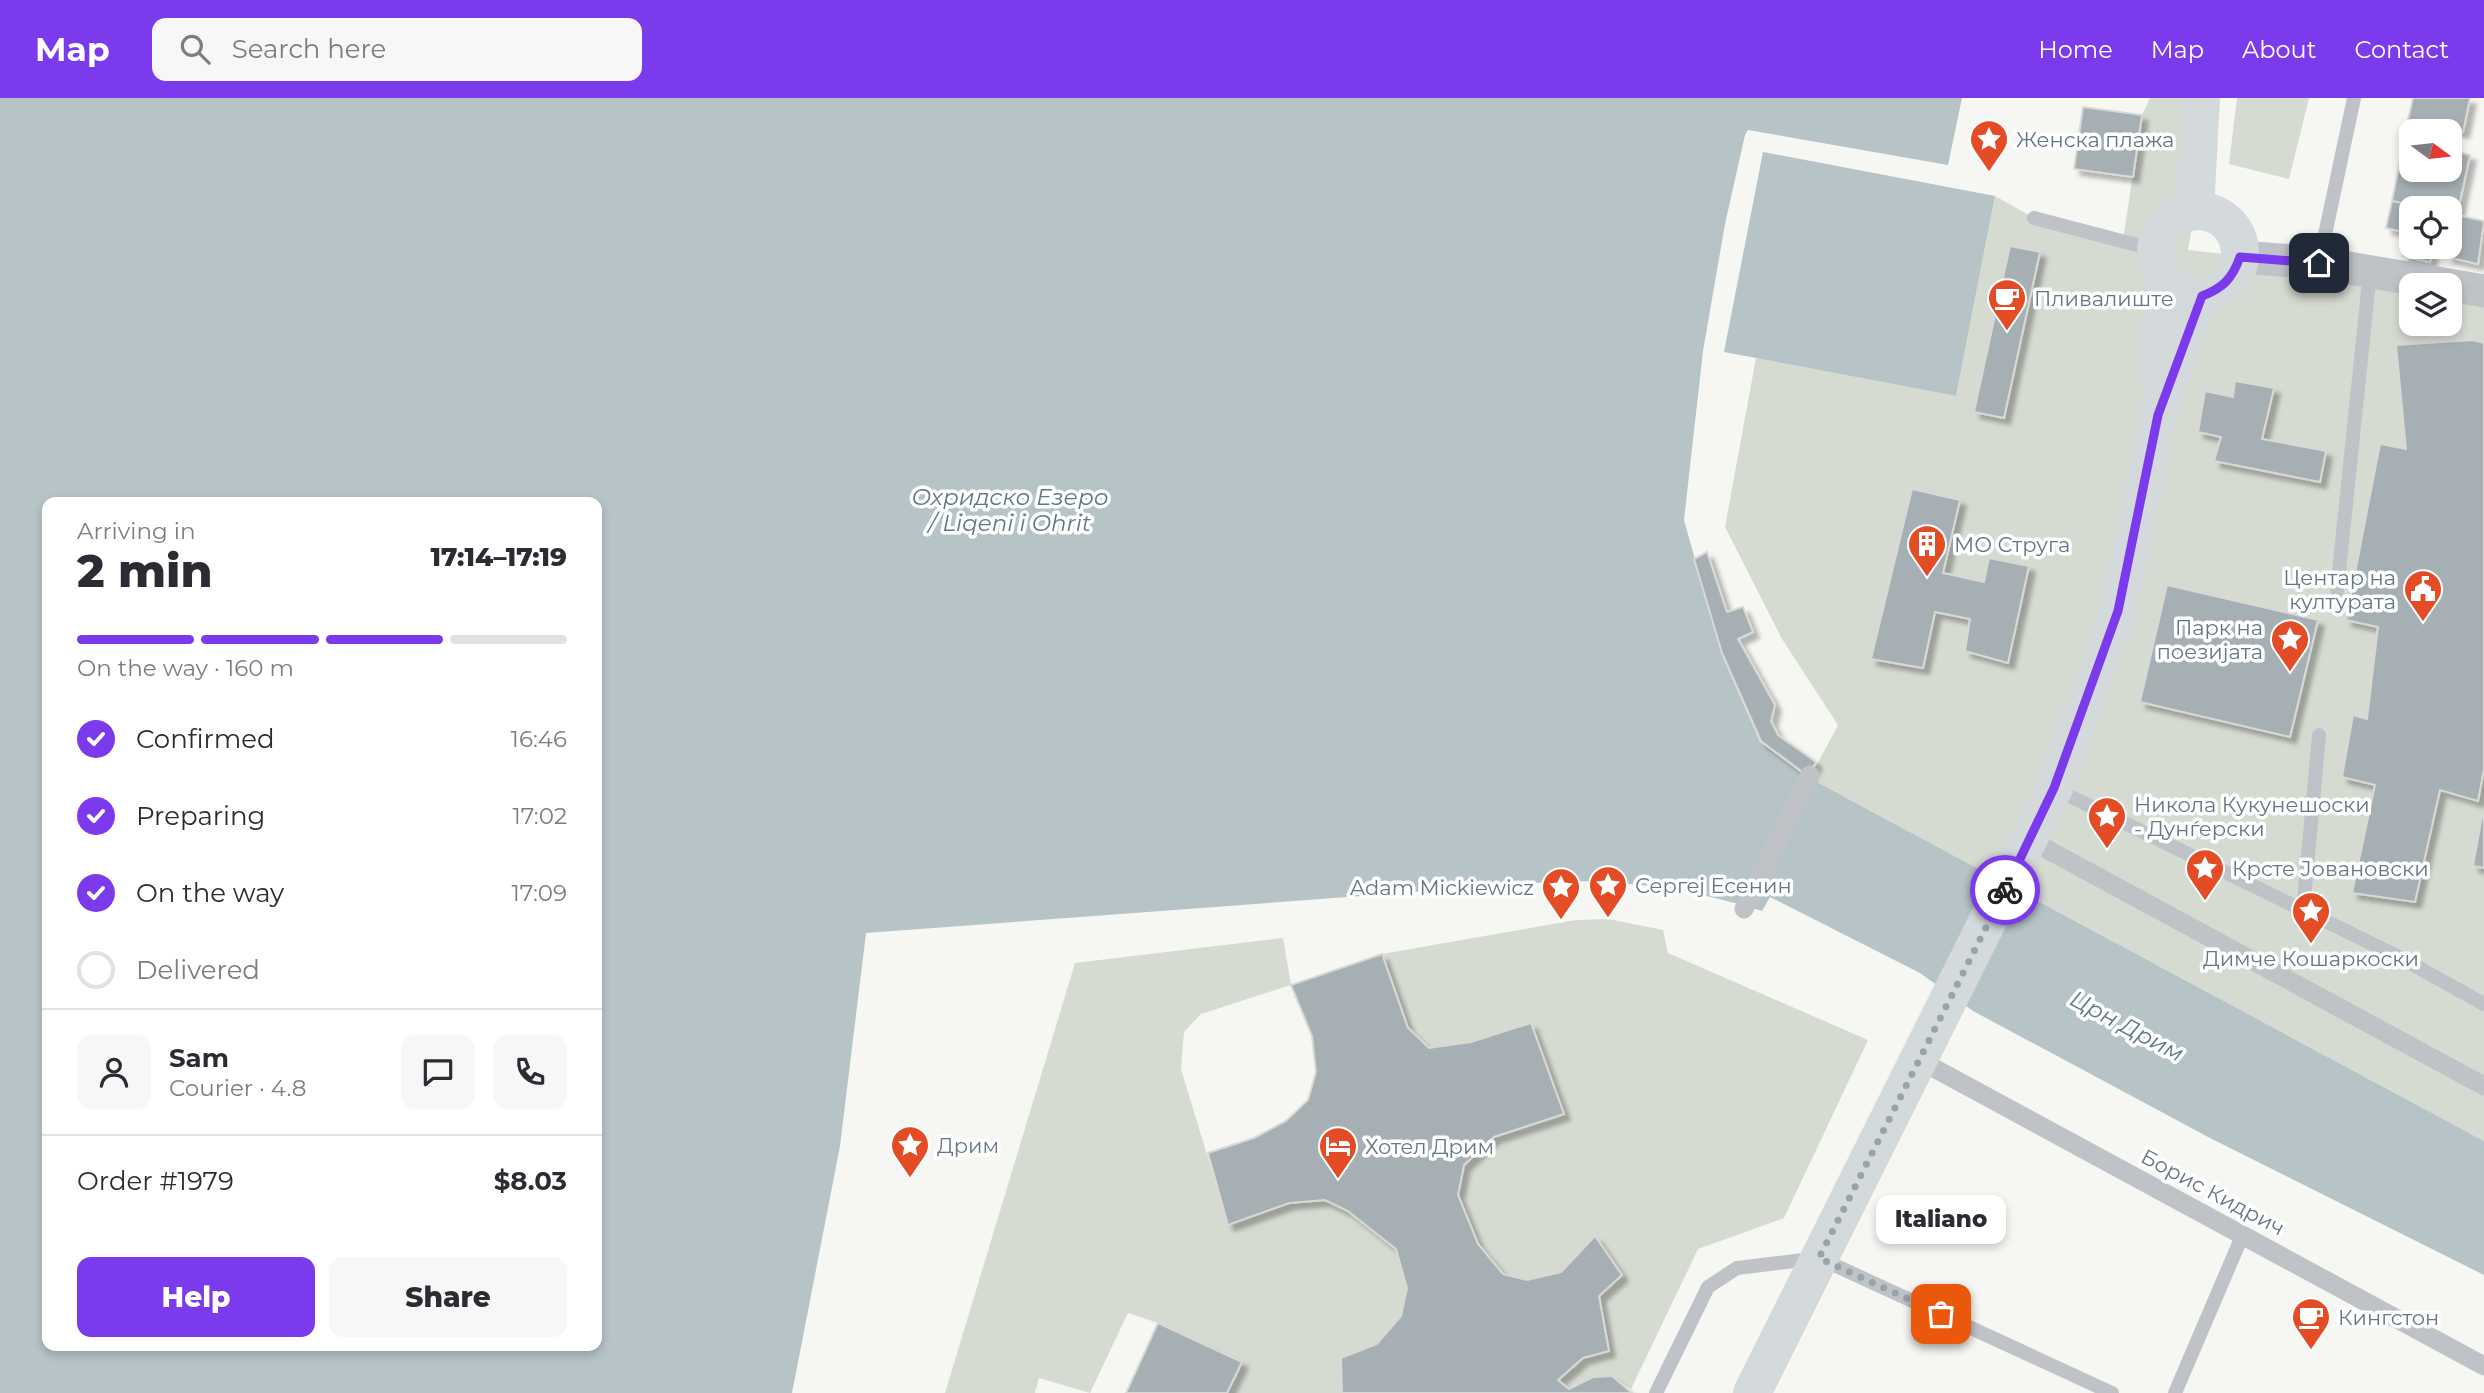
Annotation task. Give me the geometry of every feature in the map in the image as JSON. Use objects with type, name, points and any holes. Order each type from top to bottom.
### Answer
[{"type":"main road","points":[[2195,210],[2201,98]]},
{"type":"main road","points":[[2158,415],[2159,263],[2162,231],[2175,216],[2195,210],[2213,213],[2228,223],[2238,239],[2240,257],[2234,276],[2220,289],[2202,296],[2186,294],[2172,287],[2159,263]]},
{"type":"main road","points":[[1752,1393],[2054,788],[2118,611],[2158,415],[2202,296]]},
{"type":"street","points":[[2240,257],[2370,270],[2484,291]]},
{"type":"street","points":[[1744,909],[1810,775]]},
{"type":"street","points":[[2030,840],[2484,1086]]},
{"type":"street","name":"Борис Кидрич","points":[[1924,1049],[2243,1234],[2484,1366]]},
{"type":"lane","points":[[2319,263],[2354,98]]},
{"type":"lane","points":[[2035,218],[2159,263]]},
{"type":"lane","points":[[2337,591],[2370,270]]},
{"type":"lane","points":[[2303,911],[2319,735]]},
{"type":"lane","points":[[2054,788],[2399,957],[2484,1004]]},
{"type":"lane","points":[[2175,1393],[2243,1234]]},
{"type":"lane","points":[[1656,1393],[1708,1287],[1737,1268],[1819,1258],[2112,1393]]},
{"type":"shaded area","points":[[2150,98],[2201,98],[2195,210],[2188,250],[2399,275],[2399,336],[2462,336],[2462,287],[2484,291],[2484,1141],[1810,778],[1838,725],[1782,639],[1725,527],[1756,358],[1956,396],[1995,196],[2034,218],[2123,240],[2142,115]]},
{"type":"shaded area","points":[[2237,98],[2309,98],[2289,179],[2229,164]]},
{"type":"shaded area","points":[[1608,919],[1663,930],[1668,953],[1868,1040],[1784,1218],[1698,1249],[1631,1389],[1614,1379],[1600,1377],[1569,1389],[1558,1380],[1599,1296],[1621,1274],[1595,1236],[1561,1272],[1527,1280],[1503,1274],[1478,1244],[1458,1195],[1464,1165],[1531,1023],[1471,1042],[1429,1048],[1408,1028],[1382,954],[1576,920]]},
{"type":"shaded area","points":[[1283,938],[1291,985],[1201,1014],[1184,1032],[1181,1069],[1228,1224],[1289,1203],[1325,1200],[1348,1211],[1396,1249],[1407,1288],[1401,1316],[1377,1344],[1341,1358],[1342,1393],[1227,1393],[1241,1362],[1158,1323],[1128,1313],[1090,1393],[1039,1378],[1035,1393],[945,1393],[1075,963]]},
{"type":"water","name":"Охридско Езеро / Liqeni i Ohrit","points":[[0,98],[1962,98],[1948,165],[1748,130],[1745,135],[1725,224],[1703,351],[1684,520],[1721,653],[1760,742],[1804,775],[2484,1141],[2484,1275],[2210,1138],[1973,1011],[1920,973],[1770,897],[1762,911],[1713,897],[1663,888],[1613,882],[1562,881],[866,933],[840,1146],[792,1393],[0,1393]]},
{"type":"water","points":[[1763,152],[1995,196],[1956,396],[1724,352]]},
{"type":"building","points":[[2413,98],[2470,98],[2463,132],[2462,119],[2408,119]]},
{"type":"building","points":[[2083,107],[2142,115],[2133,177],[2074,169]]},
{"type":"building","points":[[2462,153],[2470,155],[2461,196],[2399,196],[2399,202],[2392,201],[2399,166],[2399,182],[2462,182]]},
{"type":"building","points":[[2392,201],[2399,202],[2399,231],[2386,228]]},
{"type":"building","points":[[2462,216],[2484,221],[2478,264],[2456,259],[2462,259]]},
{"type":"building","name":"Пливалиште","points":[[2010,246],[2040,252],[2004,418],[1974,412]]},
{"type":"building","name":"Центар на културата","points":[[2473,340],[2484,343],[2484,769],[2478,801],[2440,790],[2415,902],[2352,893],[2375,785],[2342,777],[2353,715],[2367,719],[2378,627],[2346,620],[2380,444],[2406,449],[2396,345]]},
{"type":"building","points":[[2235,381],[2274,388],[2262,439],[2326,451],[2320,482],[2214,461],[2221,437],[2198,432],[2205,391],[2233,397]]},
{"type":"building","name":"МО Струга","points":[[1912,489],[1960,500],[1943,573],[1984,582],[1989,558],[2029,566],[2008,663],[1965,651],[1970,619],[1935,612],[1923,668],[1871,659]]},
{"type":"building","points":[[1707,552],[1727,612],[1743,607],[1753,632],[1738,639],[1775,705],[1771,721],[1778,735],[1816,762],[1808,776],[1761,741],[1722,653],[1694,559]]},
{"type":"building","points":[[2167,585],[2318,620],[2290,737],[2140,702]]},
{"type":"building","points":[[2484,816],[2484,868],[2473,866]]},
{"type":"building","name":"Хотел Дрим","points":[[1382,954],[1408,1028],[1429,1048],[1471,1042],[1531,1023],[1564,1114],[1494,1137],[1464,1165],[1458,1195],[1478,1244],[1503,1274],[1527,1280],[1561,1272],[1595,1236],[1622,1275],[1599,1296],[1609,1351],[1583,1358],[1558,1380],[1569,1389],[1593,1377],[1612,1376],[1632,1393],[1342,1393],[1341,1358],[1377,1344],[1401,1316],[1407,1288],[1396,1249],[1348,1211],[1325,1200],[1289,1203],[1228,1225],[1208,1153],[1254,1138],[1286,1121],[1308,1100],[1316,1072],[1312,1036],[1291,985]]},
{"type":"building","points":[[1158,1323],[1242,1362],[1227,1393],[1126,1393]]},
{"type":"way so far","points":[[1941,1314],[1819,1258],[2005,890]]},
{"type":"place","name":"Женска плажа","points":[[1989,173]]},
{"type":"place","name":"Пливалиште","points":[[2007,332]]},
{"type":"place","name":"МО Струга","points":[[1927,578]]},
{"type":"place","name":"Центар на културата","points":[[2423,623]]},
{"type":"place","name":"Парк на поезијата","points":[[2290,673]]},
{"type":"place","name":"Никола Кукунешоски - Дунѓерски","points":[[2107,850]]},
{"type":"place","name":"Крсте Јовановски","points":[[2205,902]]},
{"type":"place","name":"Сергеј Есенин","points":[[1608,919]]},
{"type":"place","name":"Adam Mickiewicz","points":[[1561,921]]},
{"type":"place","name":"Димче Кошаркоски","points":[[2311,945]]},
{"type":"place","name":"Дрим","points":[[910,1179]]},
{"type":"place","name":"Хотел Дрим","points":[[1338,1180]]},
{"type":"place","name":"Italiano","points":[[1941,1314]]},
{"type":"place","name":"Кингстон","points":[[2311,1351]]},
{"type":"route","points":[[2005,890],[2054,788],[2118,611],[2158,415],[2202,296],[2220,289],[2234,276],[2240,257],[2319,263]]},
{"type":"water label","name":"Црн Дрим","points":[[2127,1026]]}]
